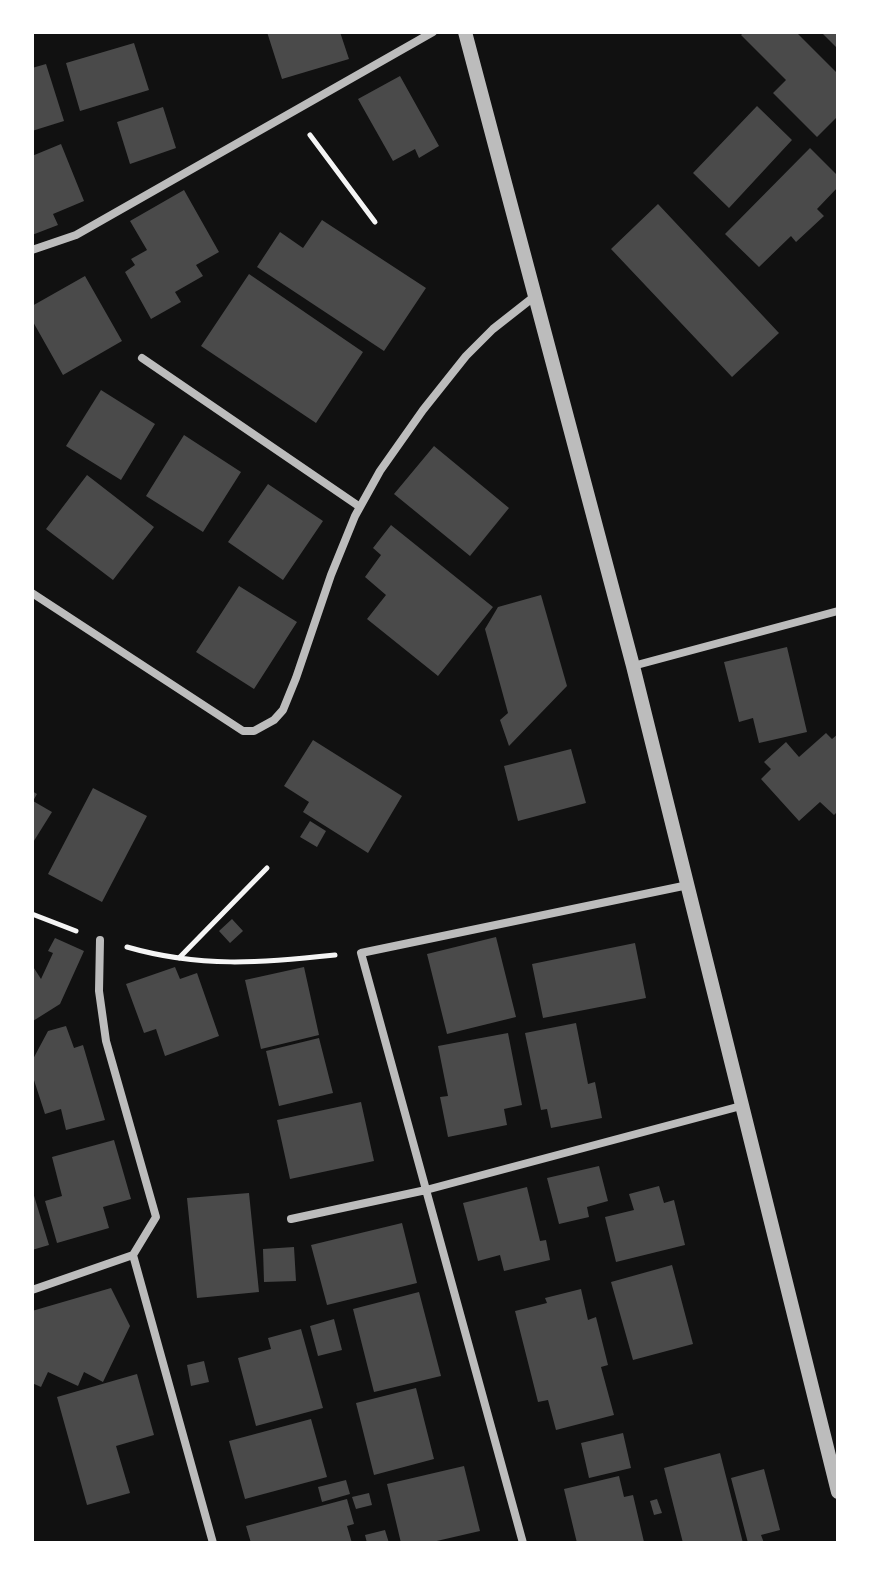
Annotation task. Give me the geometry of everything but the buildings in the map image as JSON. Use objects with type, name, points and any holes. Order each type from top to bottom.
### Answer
[{"type":"street","points":[[32,250],[76,235],[433,32]]},
{"type":"street","points":[[465,32],[633,666],[838,1492]]},
{"type":"street","points":[[32,593],[243,731],[254,731],[274,720],[283,710],[331,575],[360,507],[380,471],[466,356],[493,329],[535,296]]},
{"type":"street","points":[[142,358],[360,507]]},
{"type":"street","points":[[633,666],[838,611]]},
{"type":"street","points":[[523,1543],[361,953],[688,885]]},
{"type":"street","points":[[32,1290],[133,1255],[156,1217],[106,1041],[99,991],[100,940]]},
{"type":"street","points":[[291,1219],[426,1190],[741,1106]]},
{"type":"street","points":[[133,1255],[213,1543]]},
{"type":"path","points":[[293,111],[375,222]]},
{"type":"path","points":[[178,959],[267,868]]},
{"type":"path","points":[[32,914],[100,940],[178,959],[221,963],[268,962],[361,953]]}]
